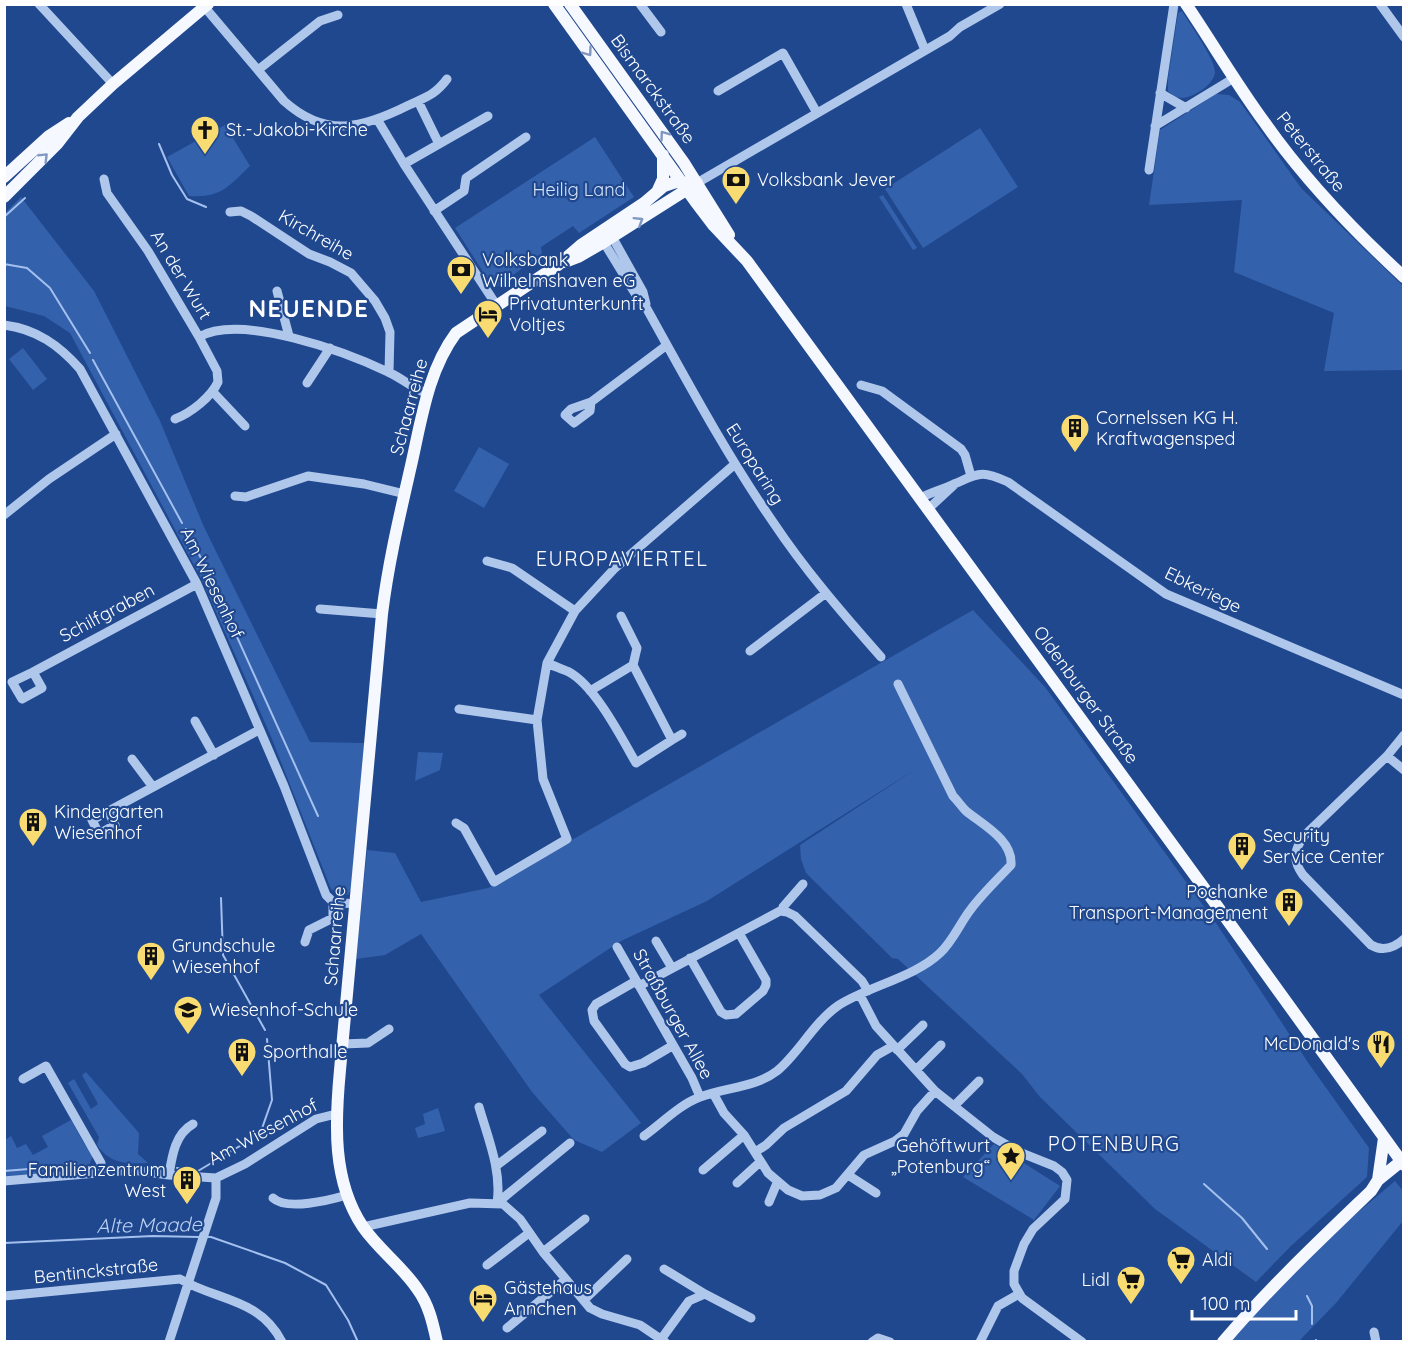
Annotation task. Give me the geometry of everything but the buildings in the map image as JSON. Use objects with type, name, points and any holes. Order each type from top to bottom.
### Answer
[{"type":"main road","name":"Bismarckstraße","points":[[554,4],[663,155],[689,184]]},
{"type":"main road","name":"Bismarckstraße","points":[[570,4],[689,184]]},
{"type":"main road","name":"Peterstraße","points":[[1186,4],[1272,132],[1317,189],[1335,210],[1404,277]]},
{"type":"main road","name":"Peterstraße","points":[[1193,4],[1207,36]]},
{"type":"main road","points":[[6,194],[57,144],[78,117],[205,5]]},
{"type":"main road","points":[[4,177],[49,136],[78,117]]},
{"type":"main road","points":[[658,190],[663,179],[663,155]]},
{"type":"main road","points":[[658,190],[670,183],[689,184]]},
{"type":"main road","name":"Schaarreihe","points":[[606,235],[689,184]]},
{"type":"main road","name":"Oldenburger Straße","points":[[689,184],[1403,1164]]},
{"type":"main road","name":"Schaarreihe","points":[[437,1341],[432,1318],[419,1290],[363,1227],[347,1195],[338,1148],[336,1114],[387,573],[428,394],[436,367],[446,347],[456,333],[558,265],[578,257],[658,190]]},
{"type":"main road","points":[[1374,1186],[1384,1138]]},
{"type":"main road","points":[[1223,1341],[1254,1305],[1374,1186],[1403,1164]]},
{"type":"street","points":[[39,4],[113,84]]},
{"type":"street","points":[[640,4],[661,32]]},
{"type":"street","points":[[906,4],[925,50]]},
{"type":"street","points":[[689,184],[786,131],[791,124],[807,115],[817,113],[950,36],[960,27],[1000,4]]},
{"type":"street","points":[[1149,170],[1174,4]]},
{"type":"street","points":[[1380,4],[1404,37]]},
{"type":"street","points":[[205,5],[284,102],[317,123],[344,127],[377,119],[438,91],[447,79]]},
{"type":"street","points":[[258,70],[320,21],[338,15]]},
{"type":"street","points":[[66,34],[66,46]]},
{"type":"street","points":[[718,92],[783,53],[817,113]]},
{"type":"street","points":[[1155,126],[1234,78]]},
{"type":"street","points":[[1160,93],[1186,108]]},
{"type":"street","points":[[418,101],[439,144]]},
{"type":"street","points":[[404,164],[488,116]]},
{"type":"street","points":[[377,119],[497,306]]},
{"type":"street","points":[[434,211],[464,191],[466,178],[526,137]]},
{"type":"street","name":"An der Wurt","points":[[104,179],[107,193],[148,251],[199,337],[218,376],[213,392]]},
{"type":"street","name":"Kirchreihe","points":[[230,212],[241,212],[251,216],[309,254],[351,273],[375,301],[385,318],[390,332],[389,372]]},
{"type":"street","name":"Europaring","points":[[606,235],[636,295],[647,309],[735,464],[773,523],[826,593],[881,657]]},
{"type":"street","points":[[277,291],[289,336]]},
{"type":"street","name":"Am Wiesenhof","points":[[4,325],[32,331],[45,338],[65,352],[80,369],[197,584],[284,786],[326,895],[333,902]]},
{"type":"street","points":[[199,337],[209,331],[236,330],[289,336],[330,348],[389,372],[428,394]]},
{"type":"street","points":[[591,402],[667,345]]},
{"type":"street","points":[[308,383],[330,348]]},
{"type":"street","points":[[861,385],[882,392],[961,449],[965,455],[971,476],[919,499]]},
{"type":"street","points":[[175,419],[185,416],[213,392],[245,426]]},
{"type":"street","points":[[4,515],[49,479],[116,434]]},
{"type":"street","points":[[456,824],[464,828],[494,882],[567,839],[543,779],[537,720],[547,663],[575,610],[615,568],[735,464]]},
{"type":"street","name":"Ebkeriege","points":[[971,476],[984,474],[1008,482],[1167,594],[1404,695]]},
{"type":"street","points":[[235,496],[246,497],[308,476],[364,484],[405,494]]},
{"type":"street","points":[[927,510],[955,484]]},
{"type":"street","points":[[487,561],[512,568],[575,610]]},
{"type":"street","name":"Schilfgraben","points":[[33,672],[197,584]]},
{"type":"street","points":[[750,651],[826,593]]},
{"type":"street","points":[[320,609],[382,614]]},
{"type":"street","points":[[621,616],[637,648],[633,665],[672,740]]},
{"type":"street","points":[[547,663],[571,673],[590,691],[613,723],[636,763],[682,734]]},
{"type":"street","points":[[590,691],[633,665]]},
{"type":"street","points":[[644,1136],[700,1097],[759,1081],[777,1071],[821,1021],[839,1006],[939,955],[973,907],[1011,865],[1012,857],[998,837],[964,809],[953,796],[898,684]]},
{"type":"street","points":[[459,709],[537,720]]},
{"type":"street","points":[[195,722],[214,755]]},
{"type":"street","points":[[108,812],[260,730]]},
{"type":"street","points":[[1404,735],[1387,756],[1305,835],[1298,843],[1295,855],[1297,868],[1371,945],[1387,949],[1404,939]]},
{"type":"street","points":[[1387,756],[1404,770]]},
{"type":"street","points":[[132,759],[153,787]]},
{"type":"street","points":[[782,911],[803,884]]},
{"type":"street","points":[[305,942],[309,930],[333,918],[333,902],[355,904]]},
{"type":"street","points":[[672,1046],[643,1063],[630,1067],[625,1064],[594,1021],[592,1010],[596,1004],[672,968],[771,915],[782,911],[795,916],[862,981],[876,1026],[935,1091],[993,1137],[1062,1172],[1067,1180],[1065,1199],[1033,1229],[1024,1244],[1014,1271],[1014,1284],[1019,1294],[1082,1341]]},
{"type":"street","points":[[690,958],[721,1012],[726,1015],[736,1014],[764,991],[766,985],[766,980],[739,933]]},
{"type":"street","points":[[656,940],[672,968]]},
{"type":"street","name":"Straßburger Allee","points":[[617,947],[692,1078],[700,1097]]},
{"type":"street","points":[[755,1152],[784,1128],[846,1090],[877,1055],[895,1048],[922,1025]]},
{"type":"street","points":[[343,1044],[368,1042],[389,1029]]},
{"type":"street","points":[[916,1070],[941,1045]]},
{"type":"street","points":[[23,1079],[46,1066],[101,1163],[101,1172]]},
{"type":"street","points":[[954,1106],[979,1081]]},
{"type":"street","points":[[713,1093],[724,1113],[744,1135],[760,1162],[777,1183],[802,1196],[820,1195],[836,1188],[864,1155],[895,1141],[904,1134],[917,1111],[935,1091]]},
{"type":"street","points":[[479,1107],[496,1166],[499,1189],[497,1203]]},
{"type":"street","name":"Am Wiesenhof","points":[[4,1181],[132,1170],[216,1178],[245,1164],[316,1119],[336,1114]]},
{"type":"street","points":[[169,1175],[172,1154],[184,1130],[193,1124]]},
{"type":"street","points":[[496,1166],[542,1131]]},
{"type":"street","points":[[703,1170],[744,1135]]},
{"type":"street","points":[[497,1203],[570,1143]]},
{"type":"street","points":[[737,1183],[760,1162]]},
{"type":"street","points":[[848,1175],[876,1193]]},
{"type":"street","points":[[169,1341],[216,1198],[216,1178]]},
{"type":"street","points":[[769,1202],[777,1183]]},
{"type":"street","points":[[273,1198],[277,1202],[309,1204],[347,1195]]},
{"type":"street","points":[[363,1227],[470,1203],[497,1203],[507,1207],[520,1219],[565,1280],[590,1308],[602,1314],[640,1325],[662,1341],[688,1301],[705,1294]]},
{"type":"street","points":[[543,1252],[585,1219]]},
{"type":"street","points":[[487,1265],[530,1233]]},
{"type":"street","points":[[584,1300],[627,1259]]},
{"type":"street","points":[[664,1269],[751,1318]]},
{"type":"street","name":"Bentinckstraße","points":[[4,1296],[180,1279],[247,1305],[275,1329],[282,1341]]},
{"type":"street","points":[[507,1328],[565,1280]]},
{"type":"street","points":[[980,1341],[998,1306],[1019,1294]]},
{"type":"street","points":[[872,1341],[878,1338],[890,1341]]},
{"type":"green space","points":[[1182,11],[1207,51],[1215,73],[1210,83],[1186,98],[1174,96],[1168,91],[1178,13]]},
{"type":"green space","points":[[1216,94],[1229,95],[1240,102],[1301,188],[1403,286],[1403,370],[1324,371],[1334,313],[1234,272],[1242,200],[1149,205],[1160,130]]},
{"type":"green space","points":[[225,125],[250,166],[217,193],[189,196],[167,157]]},
{"type":"green space","points":[[980,128],[1018,187],[923,248],[885,189]]},
{"type":"green space","name":"Heilig Land","points":[[595,137],[634,197],[579,233],[573,226],[541,247],[542,254],[494,289],[455,228]]},
{"type":"green space","points":[[883,195],[917,248],[913,250],[879,197]]},
{"type":"green space","points":[[21,197],[94,291],[160,421],[204,527],[310,742],[364,743],[352,888],[348,895],[340,895],[331,889],[270,734],[202,580],[70,333],[44,316],[5,306],[5,213]]},
{"type":"green space","points":[[23,348],[47,379],[33,390],[9,359]]},
{"type":"green space","points":[[479,447],[509,464],[484,508],[454,491]]},
{"type":"green space","points":[[973,610],[1045,687],[1218,926],[1309,1064],[1369,1148],[1367,1177],[1291,1246],[1256,1282],[1155,1209],[1040,1097],[1022,1074],[898,959],[892,958],[806,873],[801,859],[800,845],[919,767],[707,901],[621,941],[539,995],[641,1123],[602,1152],[574,1140],[532,1092],[421,934],[385,955],[356,959],[367,850],[395,853],[421,902],[488,888]]},
{"type":"green space","points":[[418,752],[443,753],[440,770],[415,781]]},
{"type":"green space","points":[[86,1072],[139,1133],[138,1154],[148,1163],[120,1162],[108,1156],[97,1145],[99,1137],[68,1083],[74,1079],[91,1109],[98,1104],[82,1075]]},
{"type":"green space","points":[[438,1108],[445,1131],[418,1138],[415,1128],[425,1124],[423,1114]]},
{"type":"green space","points":[[71,1120],[93,1155],[89,1167],[76,1175],[5,1181],[5,1140],[11,1136],[17,1148],[26,1144],[33,1155],[48,1147],[42,1136]]},
{"type":"green space","name":"Gehöftwurt „Potenburg“","points":[[994,1144],[1060,1186],[1034,1220],[963,1177]]},
{"type":"green space","points":[[1395,1181],[1403,1191],[1403,1221],[1336,1303],[1299,1341],[1230,1342],[1261,1304],[1337,1230]]},
{"type":"waterway","points":[[159,144],[172,175],[187,199],[206,207]]},
{"type":"waterway","points":[[4,217],[25,198]]},
{"type":"waterway","points":[[4,264],[27,268],[50,288],[90,353]]},
{"type":"waterway","points":[[93,360],[182,523]]},
{"type":"waterway","points":[[186,529],[318,816]]},
{"type":"waterway","points":[[221,898],[223,955],[265,1030]]},
{"type":"waterway","points":[[177,1168],[198,1171],[260,1134],[272,1100],[267,1039]]},
{"type":"waterway","points":[[4,1171],[29,1169]]},
{"type":"waterway","points":[[1204,1184],[1242,1218],[1267,1249]]},
{"type":"waterway","name":"Alte Maade","points":[[4,1243],[153,1236],[199,1237]]},
{"type":"waterway","name":"Alte Maade","points":[[205,1237],[211,1237],[285,1263],[326,1285],[348,1320],[358,1342]]},
{"type":"waterway","points":[[1307,1296],[1312,1306],[1312,1324]]},
{"type":"place","name":"St.-Jakobi-Kirche","points":[[205,156]]},
{"type":"place","name":"Volksbank Jever","points":[[736,206]]},
{"type":"place","name":"Volksbank Wilhelmshaven eG","points":[[461,296]]},
{"type":"place","name":"Privatunterkunft Voltjes","points":[[488,340]]},
{"type":"place","name":"Cornelssen KG H. Kraftwagensped","points":[[1075,454]]},
{"type":"place","name":"Kindergarten Wiesenhof","points":[[33,848]]},
{"type":"place","name":"Security Service Center","points":[[1242,872]]},
{"type":"place","name":"Pochanke Transport-Management","points":[[1289,928]]},
{"type":"place","name":"Grundschule Wiesenhof","points":[[151,982]]},
{"type":"place","name":"Wiesenhof-Schule","points":[[188,1036]]},
{"type":"place","name":"McDonald's","points":[[1381,1070]]},
{"type":"place","name":"Sporthalle","points":[[242,1078]]},
{"type":"place","name":"Gehöftwurt „Potenburg“","points":[[1011,1182]]},
{"type":"place","name":"Familienzentrum West","points":[[187,1206]]},
{"type":"place","name":"Aldi","points":[[1181,1286]]},
{"type":"place","name":"Lidl","points":[[1131,1306]]},
{"type":"place","name":"Gästehaus Annchen","points":[[483,1324]]},
{"type":"district","name":"NEUENDE","points":[[309,309]]},
{"type":"district","name":"EUROPAVIERTEL","points":[[622,559]]},
{"type":"district","name":"POTENBURG","points":[[1114,1144]]}]
